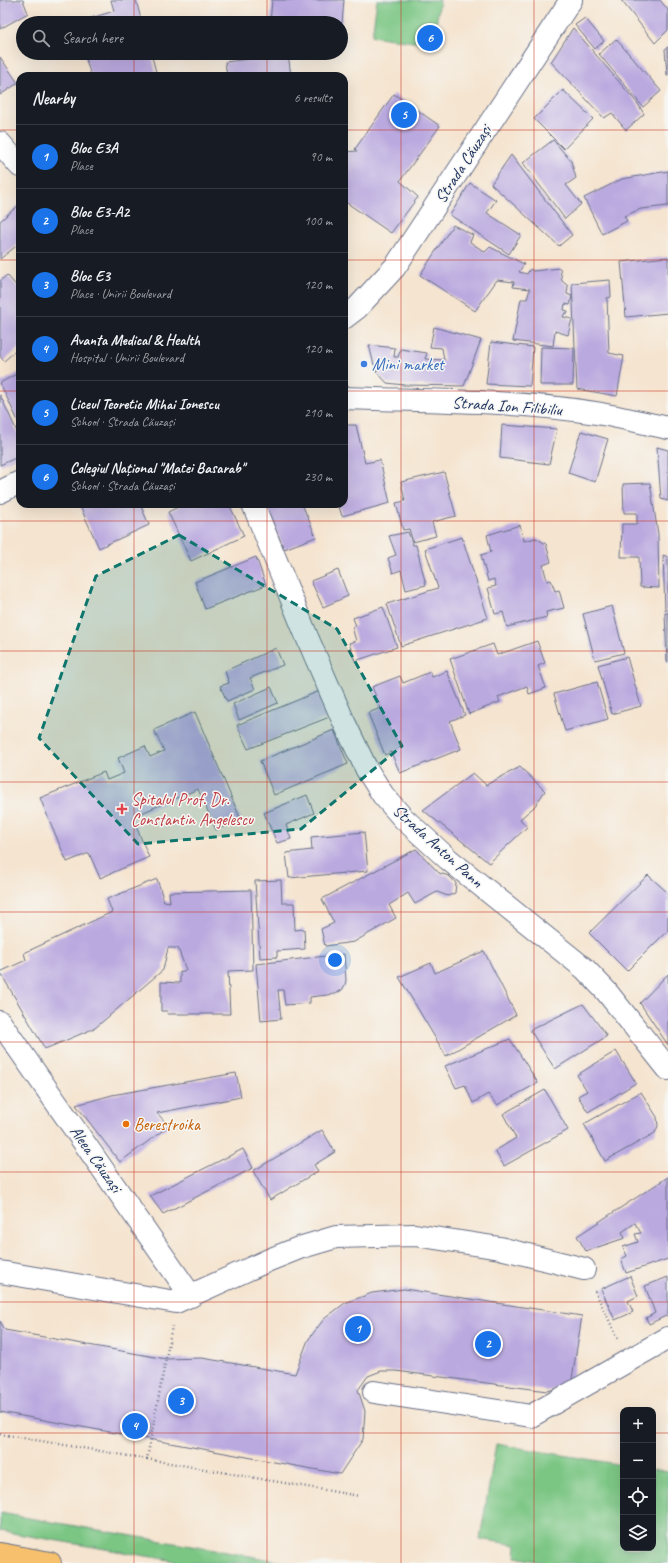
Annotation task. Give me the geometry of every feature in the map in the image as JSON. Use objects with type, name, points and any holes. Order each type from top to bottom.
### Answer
[{"type":"main road","points":[[0,1554],[50,1563]]},
{"type":"street","name":"Strada Căuzași","points":[[348,315],[357,308],[395,267],[571,0]]},
{"type":"street","points":[[0,143],[16,161]]},
{"type":"street","name":"Strada Ion Filibiliu","points":[[348,398],[483,403],[545,407],[597,413],[668,428]]},
{"type":"street","points":[[0,492],[16,484]]},
{"type":"street","name":"Strada Anton Pann","points":[[255,508],[307,637],[343,720],[366,770],[383,795],[403,818],[448,859],[585,969],[606,992],[668,1069]]},
{"type":"street","name":"Aleea Căuzași","points":[[0,1022],[183,1299]]},
{"type":"street","points":[[0,1272],[183,1299],[299,1248],[336,1237],[415,1235],[500,1248],[584,1269]]},
{"type":"street","points":[[374,1392],[531,1416],[668,1338]]},
{"type":"path","points":[[584,1269],[628,1361]]},
{"type":"path","points":[[148,1459],[183,1299]]},
{"type":"path","points":[[0,1434],[359,1496]]},
{"type":"highlighted area","points":[[179,535],[337,629],[402,746],[301,829],[138,844],[39,738],[96,576]]},
{"type":"green space","points":[[377,0],[440,0],[433,45],[372,36]]},
{"type":"green space","points":[[496,1444],[620,1465],[620,1551],[656,1551],[656,1470],[668,1472],[668,1563],[547,1563],[515,1557],[516,1545],[480,1539]]},
{"type":"green space","points":[[0,1513],[290,1563],[187,1563],[0,1531]]},
{"type":"building","points":[[0,0],[23,0],[28,13],[23,16],[16,16],[16,20],[0,29]]},
{"type":"building","points":[[111,0],[136,0],[140,16],[98,16],[114,11]]},
{"type":"building","points":[[272,0],[344,0],[343,16],[271,16]]},
{"type":"building","points":[[621,0],[660,0],[668,10],[668,30],[655,43]]},
{"type":"building","points":[[585,18],[604,41],[595,49],[575,25]]},
{"type":"building","points":[[573,28],[638,104],[644,114],[626,130],[612,113],[604,118],[551,62]]},
{"type":"building","points":[[616,39],[661,91],[643,107],[599,54]]},
{"type":"building","points":[[668,47],[668,75],[667,75],[665,49]]},
{"type":"building","points":[[0,57],[16,80],[16,84],[0,95]]},
{"type":"building","points":[[86,60],[153,60],[156,72],[90,72]]},
{"type":"building","points":[[241,60],[289,60],[290,72],[226,72],[225,62]]},
{"type":"building","points":[[563,90],[593,119],[564,149],[534,119]]},
{"type":"building","points":[[394,94],[440,126],[400,181],[418,197],[391,233],[348,204],[348,152],[357,151],[355,149]]},
{"type":"building","points":[[553,140],[571,161],[576,178],[566,185],[581,204],[565,219],[523,163]]},
{"type":"building","points":[[511,155],[572,235],[559,246],[491,184]]},
{"type":"building","points":[[668,171],[668,206],[641,209],[624,216],[627,221],[602,234],[584,198],[622,179]]},
{"type":"building","points":[[470,183],[496,200],[487,213],[521,235],[509,254],[450,215]]},
{"type":"building","points":[[16,207],[16,246],[0,259],[0,221]]},
{"type":"building","points":[[453,225],[473,235],[470,242],[485,252],[490,247],[524,264],[519,272],[527,274],[530,269],[533,271],[560,268],[562,281],[568,286],[567,294],[572,296],[570,305],[565,304],[564,310],[568,311],[568,313],[565,313],[563,317],[572,319],[568,335],[555,331],[553,346],[513,341],[521,299],[527,299],[530,289],[513,287],[514,282],[497,280],[475,311],[420,275]]},
{"type":"building","points":[[668,257],[668,313],[626,317],[621,262]]},
{"type":"building","points":[[7,275],[16,285],[16,350],[4,361],[0,356],[0,281]]},
{"type":"building","points":[[610,280],[611,297],[607,298],[609,353],[624,356],[617,396],[577,389],[572,283]]},
{"type":"building","points":[[434,327],[481,340],[464,386],[404,385],[387,383],[376,371],[385,365],[383,362],[374,365],[369,345],[395,348],[394,357],[398,357],[401,349],[427,353],[425,359],[444,360],[442,348],[430,347]]},
{"type":"building","points":[[491,342],[533,347],[530,386],[486,384]]},
{"type":"building","points":[[541,347],[574,348],[573,385],[540,385]]},
{"type":"building","points":[[16,374],[16,417],[0,383]]},
{"type":"building","points":[[0,395],[16,429],[16,458],[0,465]]},
{"type":"building","points":[[348,425],[356,425],[365,463],[380,460],[390,503],[342,516],[339,508],[348,508]]},
{"type":"building","points":[[502,425],[557,429],[549,464],[500,458]]},
{"type":"building","points":[[581,431],[608,439],[595,482],[568,473]]},
{"type":"building","points":[[657,447],[668,450],[668,501],[661,499]]},
{"type":"building","points":[[444,472],[456,516],[432,522],[436,536],[413,542],[409,529],[403,530],[396,503],[405,501],[401,482]]},
{"type":"building","points":[[650,483],[658,534],[659,588],[640,587],[639,557],[621,557],[622,524],[637,524],[637,513],[624,513],[623,484]]},
{"type":"building","points":[[81,508],[142,508],[149,525],[99,548]]},
{"type":"building","points":[[176,508],[231,508],[244,536],[191,561],[168,512]]},
{"type":"building","points":[[267,508],[304,508],[316,537],[284,549]]},
{"type":"building","points":[[520,525],[524,541],[536,538],[546,544],[551,562],[543,565],[547,581],[551,580],[555,591],[559,590],[564,608],[546,612],[547,617],[507,627],[503,612],[495,614],[488,588],[496,586],[494,579],[488,581],[481,555],[491,552],[487,535]]},
{"type":"building","points":[[408,532],[413,545],[416,545],[426,585],[406,590],[401,570],[393,573],[388,558],[396,555],[389,536]]},
{"type":"building","points":[[462,537],[488,618],[401,646],[387,604],[438,588],[425,549]]},
{"type":"building","points":[[663,555],[668,557],[668,610],[665,610]]},
{"type":"building","points":[[256,557],[266,585],[205,609],[195,582]]},
{"type":"building","points":[[338,570],[348,596],[323,607],[311,581]]},
{"type":"building","points":[[612,606],[624,653],[595,660],[583,614]]},
{"type":"building","points":[[383,607],[397,647],[355,661],[349,643],[356,641],[352,627],[356,626],[353,618]]},
{"type":"building","points":[[665,613],[668,613],[668,662],[667,662]]},
{"type":"building","points":[[537,641],[545,663],[538,666],[546,688],[529,694],[527,686],[498,697],[500,702],[469,714],[450,659],[493,644],[497,655]]},
{"type":"building","points":[[276,648],[283,665],[250,678],[255,689],[227,701],[220,686],[229,683],[225,671]]},
{"type":"building","points":[[627,657],[641,706],[612,714],[598,665]]},
{"type":"building","points":[[447,671],[465,715],[450,721],[461,749],[400,773],[391,752],[385,755],[368,713],[381,708],[372,687],[400,676],[403,683],[430,672],[432,677]]},
{"type":"building","points":[[597,682],[608,719],[565,731],[554,694]]},
{"type":"building","points":[[271,687],[278,703],[239,720],[233,704]]},
{"type":"building","points":[[322,690],[332,716],[248,749],[237,725]]},
{"type":"building","points":[[195,712],[241,820],[216,830],[198,789],[132,817],[149,857],[100,878],[89,853],[67,862],[40,798],[104,772],[107,780],[124,773],[118,758],[145,746],[150,757],[164,751],[154,730]]},
{"type":"building","points":[[334,730],[348,764],[274,795],[260,761]]},
{"type":"building","points":[[520,767],[545,791],[534,807],[520,819],[527,827],[489,863],[423,810],[473,773],[486,785]]},
{"type":"building","points":[[307,795],[314,813],[286,825],[291,839],[277,843],[264,813]]},
{"type":"building","points":[[364,832],[368,871],[289,878],[286,853],[312,850],[311,837]]},
{"type":"building","points":[[416,849],[439,873],[449,876],[456,883],[455,893],[448,896],[437,892],[415,904],[408,893],[389,905],[396,918],[354,942],[325,946],[321,929],[334,923],[322,899]]},
{"type":"building","points":[[648,875],[668,893],[668,930],[627,971],[589,933]]},
{"type":"building","points":[[157,879],[164,901],[170,902],[169,892],[251,890],[253,970],[228,971],[230,1014],[167,1014],[168,1011],[161,1011],[161,982],[180,983],[180,972],[186,970],[178,948],[168,948],[163,970],[95,1028],[45,1049],[0,972],[26,960],[24,953],[112,912],[107,899]]},
{"type":"building","points":[[281,880],[282,903],[294,903],[295,930],[304,929],[305,949],[277,951],[277,957],[260,958],[255,881]]},
{"type":"building","points":[[484,951],[516,1015],[446,1056],[399,977],[431,963],[435,973]]},
{"type":"building","points":[[344,954],[346,980],[342,990],[335,994],[310,997],[310,1003],[285,1005],[283,990],[278,990],[281,1019],[261,1021],[256,964]]},
{"type":"building","points":[[668,974],[668,1045],[640,1003]]},
{"type":"building","points":[[583,1004],[607,1036],[555,1069],[530,1030]]},
{"type":"building","points":[[510,1039],[538,1083],[497,1105],[488,1094],[473,1103],[465,1085],[456,1088],[445,1066]]},
{"type":"building","points":[[616,1051],[636,1083],[588,1112],[578,1096],[587,1091],[577,1075]]},
{"type":"building","points":[[236,1073],[241,1097],[157,1113],[169,1126],[120,1162],[76,1105],[112,1095]]},
{"type":"building","points":[[545,1090],[568,1130],[504,1166],[495,1151],[516,1138],[503,1114]]},
{"type":"building","points":[[641,1092],[657,1117],[658,1126],[655,1133],[605,1161],[584,1124]]},
{"type":"building","points":[[322,1130],[335,1152],[314,1165],[318,1171],[270,1200],[253,1171]]},
{"type":"building","points":[[243,1149],[253,1168],[163,1214],[150,1196]]},
{"type":"building","points":[[668,1177],[668,1259],[626,1273],[621,1259],[627,1256],[623,1247],[638,1242],[635,1234],[641,1233],[635,1223],[622,1232],[625,1238],[586,1251],[577,1236]]},
{"type":"building","points":[[630,1276],[638,1296],[628,1301],[633,1312],[615,1320],[601,1289]]},
{"type":"building","points":[[668,1277],[668,1315],[649,1324],[646,1318],[655,1313],[645,1286]]},
{"type":"building","points":[[404,1289],[582,1316],[571,1385],[547,1391],[396,1371],[381,1371],[368,1376],[358,1390],[365,1411],[363,1439],[340,1474],[0,1412],[0,1321],[5,1330],[166,1359],[202,1358],[295,1374],[308,1340],[324,1319],[345,1303],[372,1293]]},
{"type":"place","name":"Colegiul Național \"Matei Basarab\"","points":[[430,38]]},
{"type":"place","name":"Liceul Teoretic Mihai Ionescu","points":[[404,115]]},
{"type":"place","name":"Mini market","points":[[364,364]]},
{"type":"place","name":"Spitalul Prof. Dr. Constantin Angelescu","points":[[122,809]]},
{"type":"place","name":"Berestroika","points":[[126,1124]]},
{"type":"place","name":"Bloc E3A","points":[[358,1329]]},
{"type":"place","name":"Bloc E3-A2","points":[[488,1344]]},
{"type":"place","name":"Bloc E3","points":[[181,1401]]},
{"type":"place","name":"Avanta Medical & Health","points":[[135,1426]]}]
